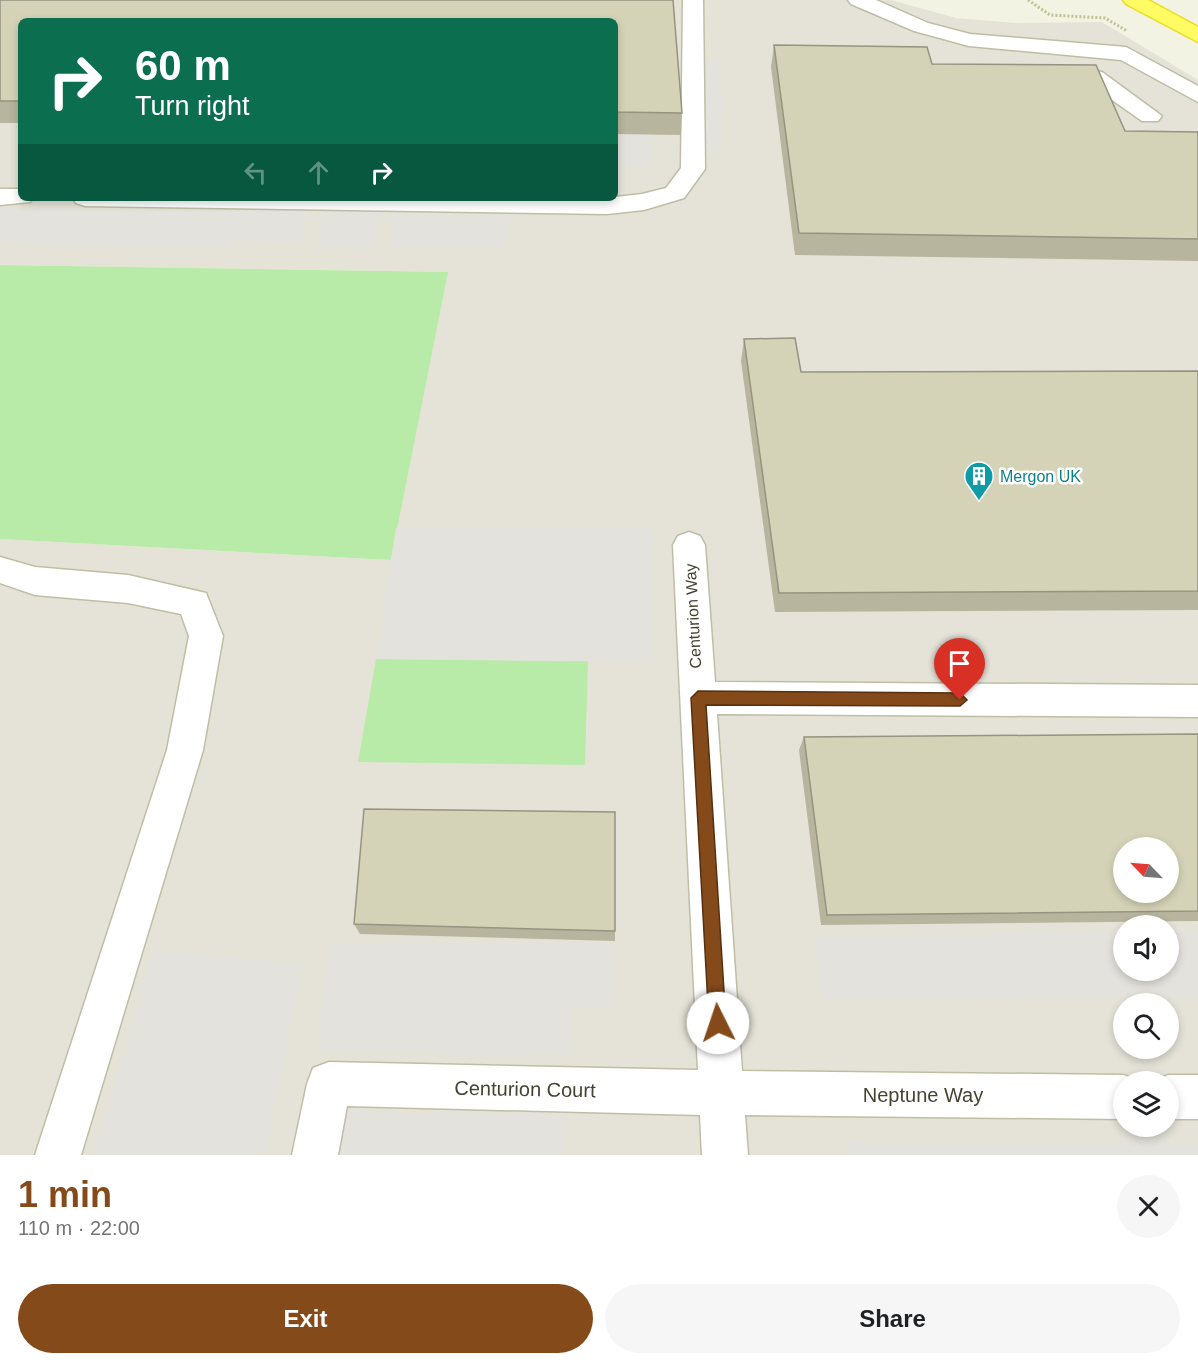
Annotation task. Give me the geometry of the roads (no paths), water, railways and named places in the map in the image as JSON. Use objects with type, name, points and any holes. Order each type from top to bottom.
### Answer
[{"type":"highway","points":[[1133,0],[1198,36]]},
{"type":"highway","points":[[1158,0],[1198,25]]},
{"type":"street","points":[[535,201],[608,206],[644,202],[675,193],[693,169],[693,0]]},
{"type":"street","points":[[858,0],[921,27],[966,50],[1125,54],[1198,95]]},
{"type":"street","points":[[1038,74],[1094,77],[1150,116]]},
{"type":"street","points":[[0,197],[18,197]]},
{"type":"street","points":[[90,224],[100,201]]},
{"type":"street","name":"Centurion Way","points":[[689,545],[724,1155]]},
{"type":"street","points":[[0,570],[35,581],[128,588],[194,603],[206,636],[185,750],[58,1155]]},
{"type":"street","points":[[698,698],[1198,701]]},
{"type":"street","name":"Centurion Court","points":[[315,1155],[328,1084],[722,1093]]},
{"type":"street","name":"Neptune Way","points":[[722,1093],[1113,1097]]},
{"type":"street","points":[[1179,1097],[1198,1097]]},
{"type":"place","name":"Mergon UK","points":[[979,502]]}]
